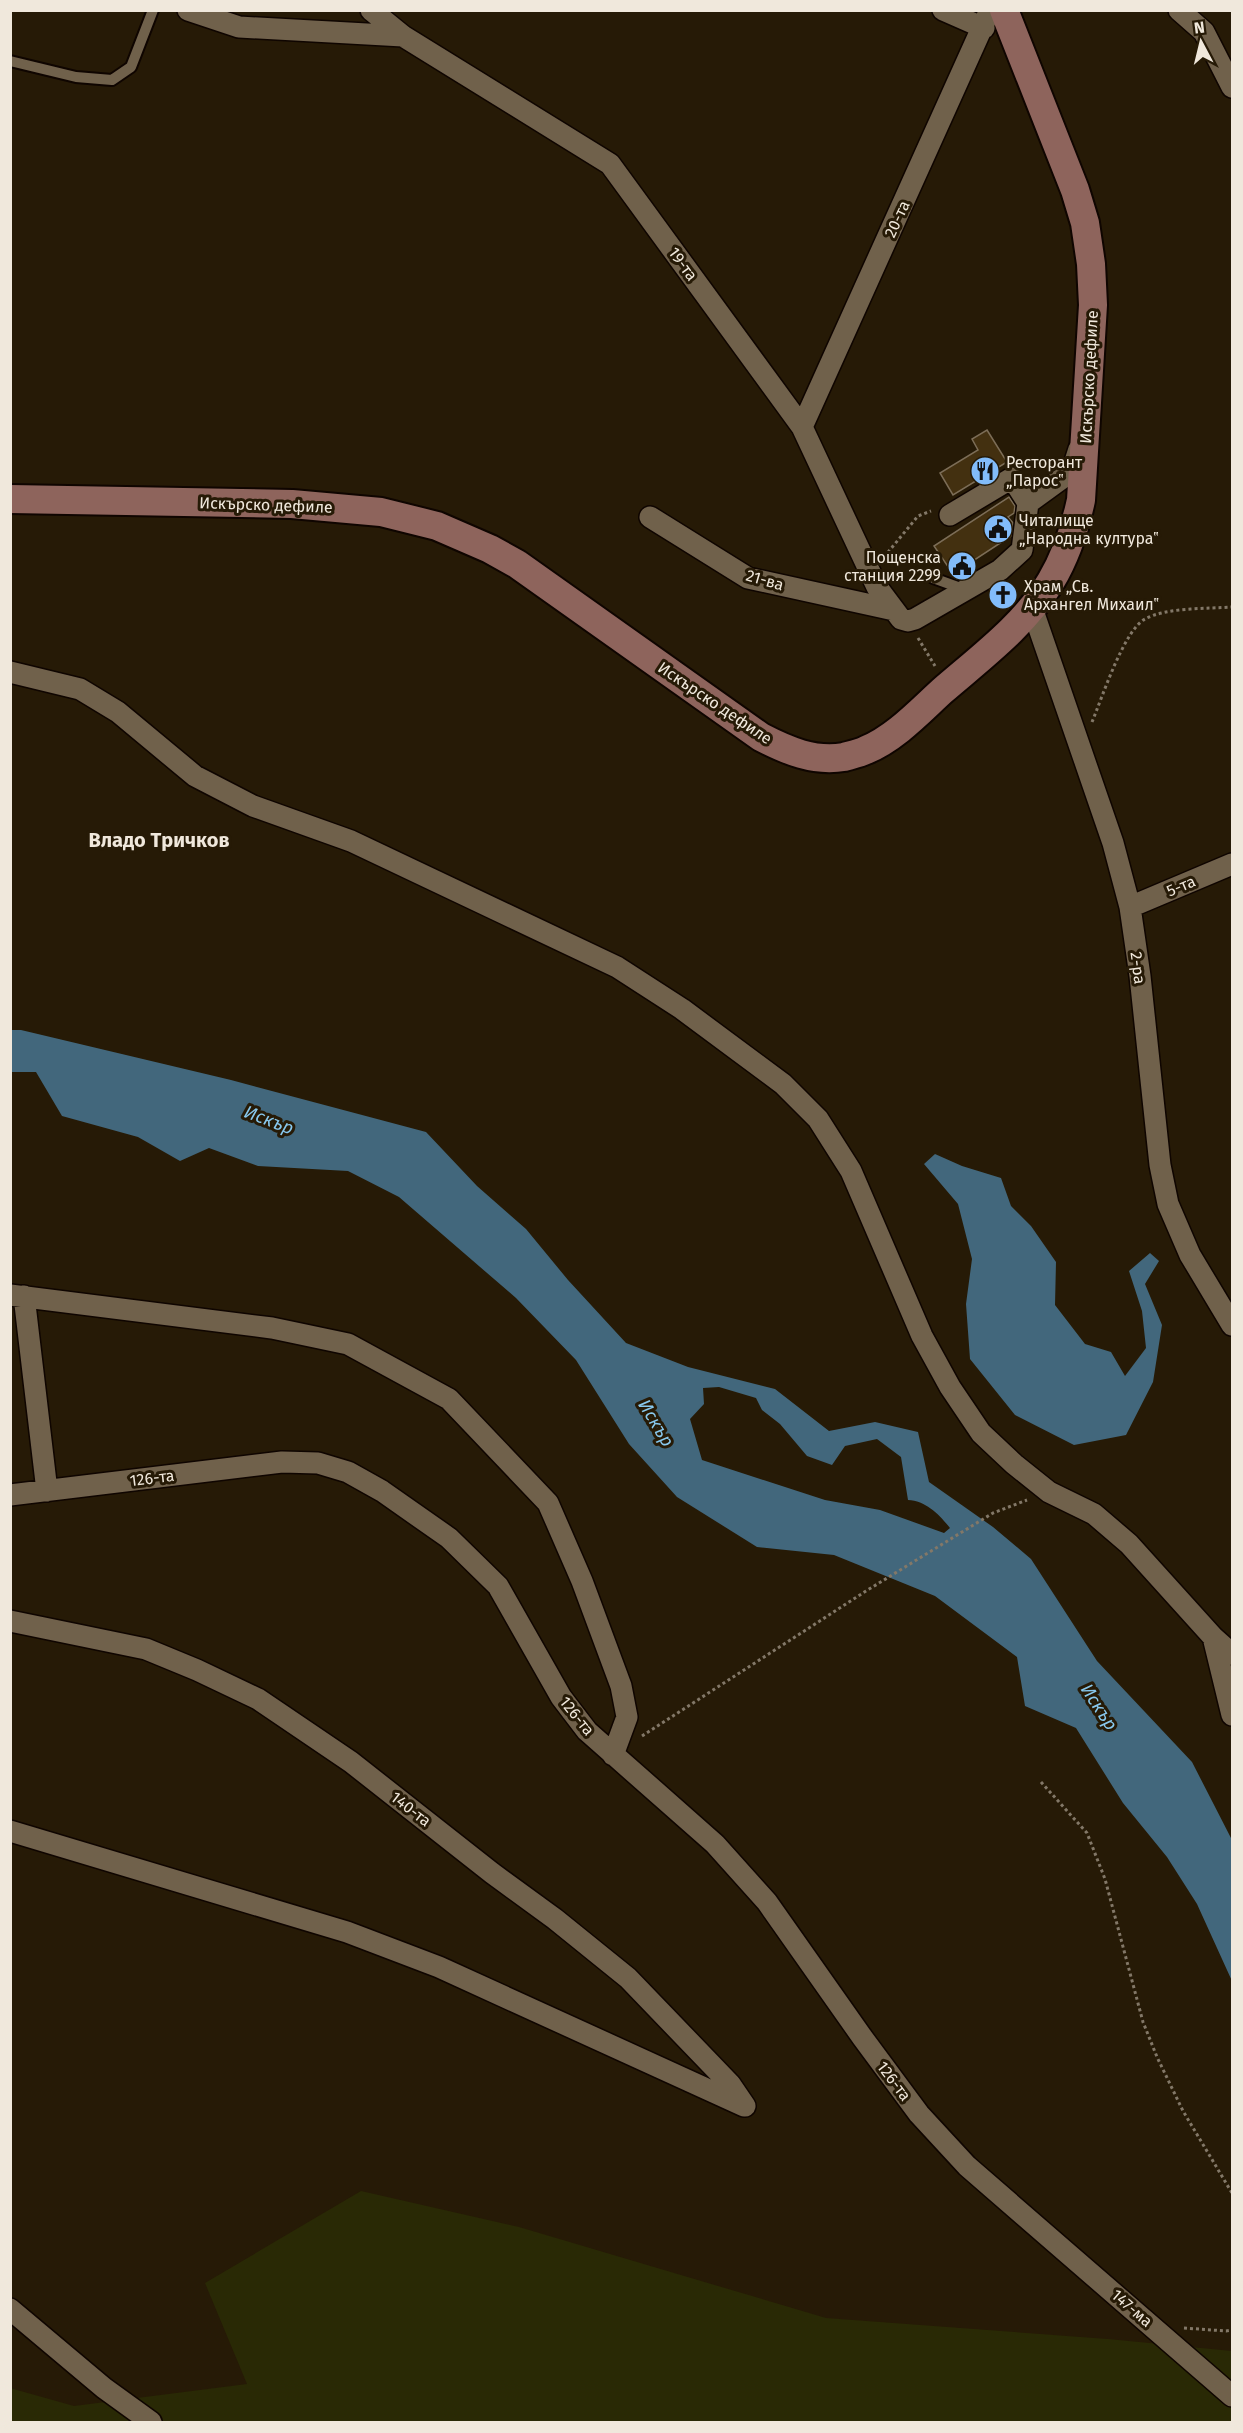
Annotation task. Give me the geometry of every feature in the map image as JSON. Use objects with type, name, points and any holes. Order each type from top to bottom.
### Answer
[{"type":"main road","name":"Искърско дефиле","points":[[10,499],[292,504],[381,512],[436,525],[518,564],[761,737],[801,755],[824,759],[867,750],[902,726],[1032,608],[1052,580],[1074,530],[1081,500],[1093,305],[1091,264],[1085,224],[1075,190],[992,16]]},
{"type":"street","points":[[188,10],[239,27],[403,36]]},
{"type":"street","name":"19-та","points":[[371,10],[403,36],[610,164],[802,427],[877,587],[901,616]]},
{"type":"street","points":[[943,10],[992,16]]},
{"type":"street","points":[[1179,10],[1204,32],[1233,87]]},
{"type":"street","name":"20-та","points":[[802,427],[992,16]]},
{"type":"street","points":[[1028,503],[1072,471],[1087,427]]},
{"type":"street","points":[[901,616],[966,590],[1000,570],[1022,550],[1028,503],[1012,478],[950,515]]},
{"type":"street","name":"21-ва","points":[[650,517],[748,578],[901,616]]},
{"type":"street","name":"2-ра","points":[[1032,608],[1079,751],[1113,843],[1130,908],[1140,976],[1160,1165],[1168,1204],[1190,1255],[1233,1324]]},
{"type":"street","points":[[10,672],[80,689],[118,712],[195,776],[253,806],[351,842],[617,967],[682,1009],[783,1084],[818,1119],[851,1171],[922,1336],[950,1387],[981,1432],[1014,1464],[1049,1491],[1094,1514],[1129,1544],[1213,1637],[1233,1654]]},
{"type":"street","name":"5-та","points":[[1130,908],[1233,864]]},
{"type":"street","points":[[47,1491],[17,1295],[272,1328],[348,1344],[449,1399],[548,1503],[582,1581],[621,1686],[627,1718],[613,1755]]},
{"type":"street","name":"126-та","points":[[10,1495],[282,1462],[318,1463],[348,1472],[382,1491],[449,1538],[498,1586],[561,1697],[587,1731],[716,1844],[767,1902],[919,2114],[967,2166],[1031,2221]]},
{"type":"street","name":"140-та","points":[[10,1621],[146,1649],[258,1699],[351,1762],[628,1978],[730,2084],[745,2106],[439,1966],[347,1932],[10,1831]]},
{"type":"street","points":[[1213,1637],[1233,1715]]},
{"type":"street","name":"147-ма","points":[[1031,2221],[1233,2396]]},
{"type":"street","points":[[10,2309],[104,2388],[151,2422]]},
{"type":"lane","points":[[10,61],[76,77],[112,80],[131,67],[153,10]]},
{"type":"lane","points":[[933,578],[966,590]]},
{"type":"path","points":[[865,562],[875,562],[885,557],[918,516],[928,511],[938,510],[950,515]]},
{"type":"path","points":[[1079,751],[1128,635],[1143,619],[1165,613],[1233,608]]},
{"type":"path","points":[[901,616],[947,687]]},
{"type":"path","points":[[642,1736],[866,1591],[993,1513],[1049,1491]]},
{"type":"path","points":[[1041,1782],[1087,1833],[1105,1879],[1143,2022],[1157,2057],[1183,2111],[1233,2193]]},
{"type":"path","points":[[1155,2327],[1233,2330]]},
{"type":"shaded area","points":[[361,2191],[519,2227],[826,2318],[1108,2339],[1232,2351],[1232,2422],[11,2422],[10,2388],[74,2406],[247,2384],[205,2283]]},
{"type":"water","name":"Искър","points":[[11,1030],[21,1030],[231,1080],[426,1132],[477,1186],[526,1229],[568,1280],[626,1343],[688,1367],[775,1389],[829,1431],[875,1422],[918,1432],[929,1482],[993,1527],[1031,1559],[1097,1661],[1192,1762],[1232,1840],[1232,1981],[1197,1904],[1167,1857],[1123,1803],[1076,1728],[1025,1706],[1017,1657],[935,1596],[834,1555],[757,1547],[677,1497],[629,1444],[576,1360],[516,1298],[399,1197],[348,1171],[258,1166],[209,1148],[180,1161],[138,1137],[62,1116],[36,1072],[11,1072]],"holes":[[[719,1387],[756,1398],[762,1410],[780,1424],[807,1456],[832,1465],[845,1446],[877,1439],[901,1457],[908,1500],[932,1509],[950,1528],[944,1533],[880,1510],[825,1500],[702,1460],[690,1419],[704,1404],[703,1388]]]},
{"type":"water","points":[[935,1154],[962,1166],[1001,1178],[1011,1206],[1031,1226],[1056,1262],[1055,1305],[1085,1344],[1111,1352],[1125,1376],[1146,1348],[1142,1311],[1129,1271],[1150,1253],[1159,1261],[1145,1284],[1162,1325],[1153,1382],[1126,1435],[1074,1445],[1015,1415],[970,1359],[966,1304],[972,1259],[958,1204],[924,1164]]},
{"type":"building","points":[[987,430],[1007,462],[953,495],[940,473],[978,450],[972,439]]},
{"type":"building","points":[[1009,497],[1015,506],[1014,513],[1008,517],[1013,523],[1011,536],[953,574],[934,546]]},
{"type":"place","name":"Ресторант „Парос‟","points":[[985,471]]},
{"type":"place","name":"Читалище „Народна култура‟","points":[[998,529]]},
{"type":"place","name":"Пощенска станция 2299","points":[[962,566]]},
{"type":"place","name":"Храм „Св. Архангел Михаил‟","points":[[1003,595]]},
{"type":"district","name":"Владо Тричков","points":[[159,840]]}]
